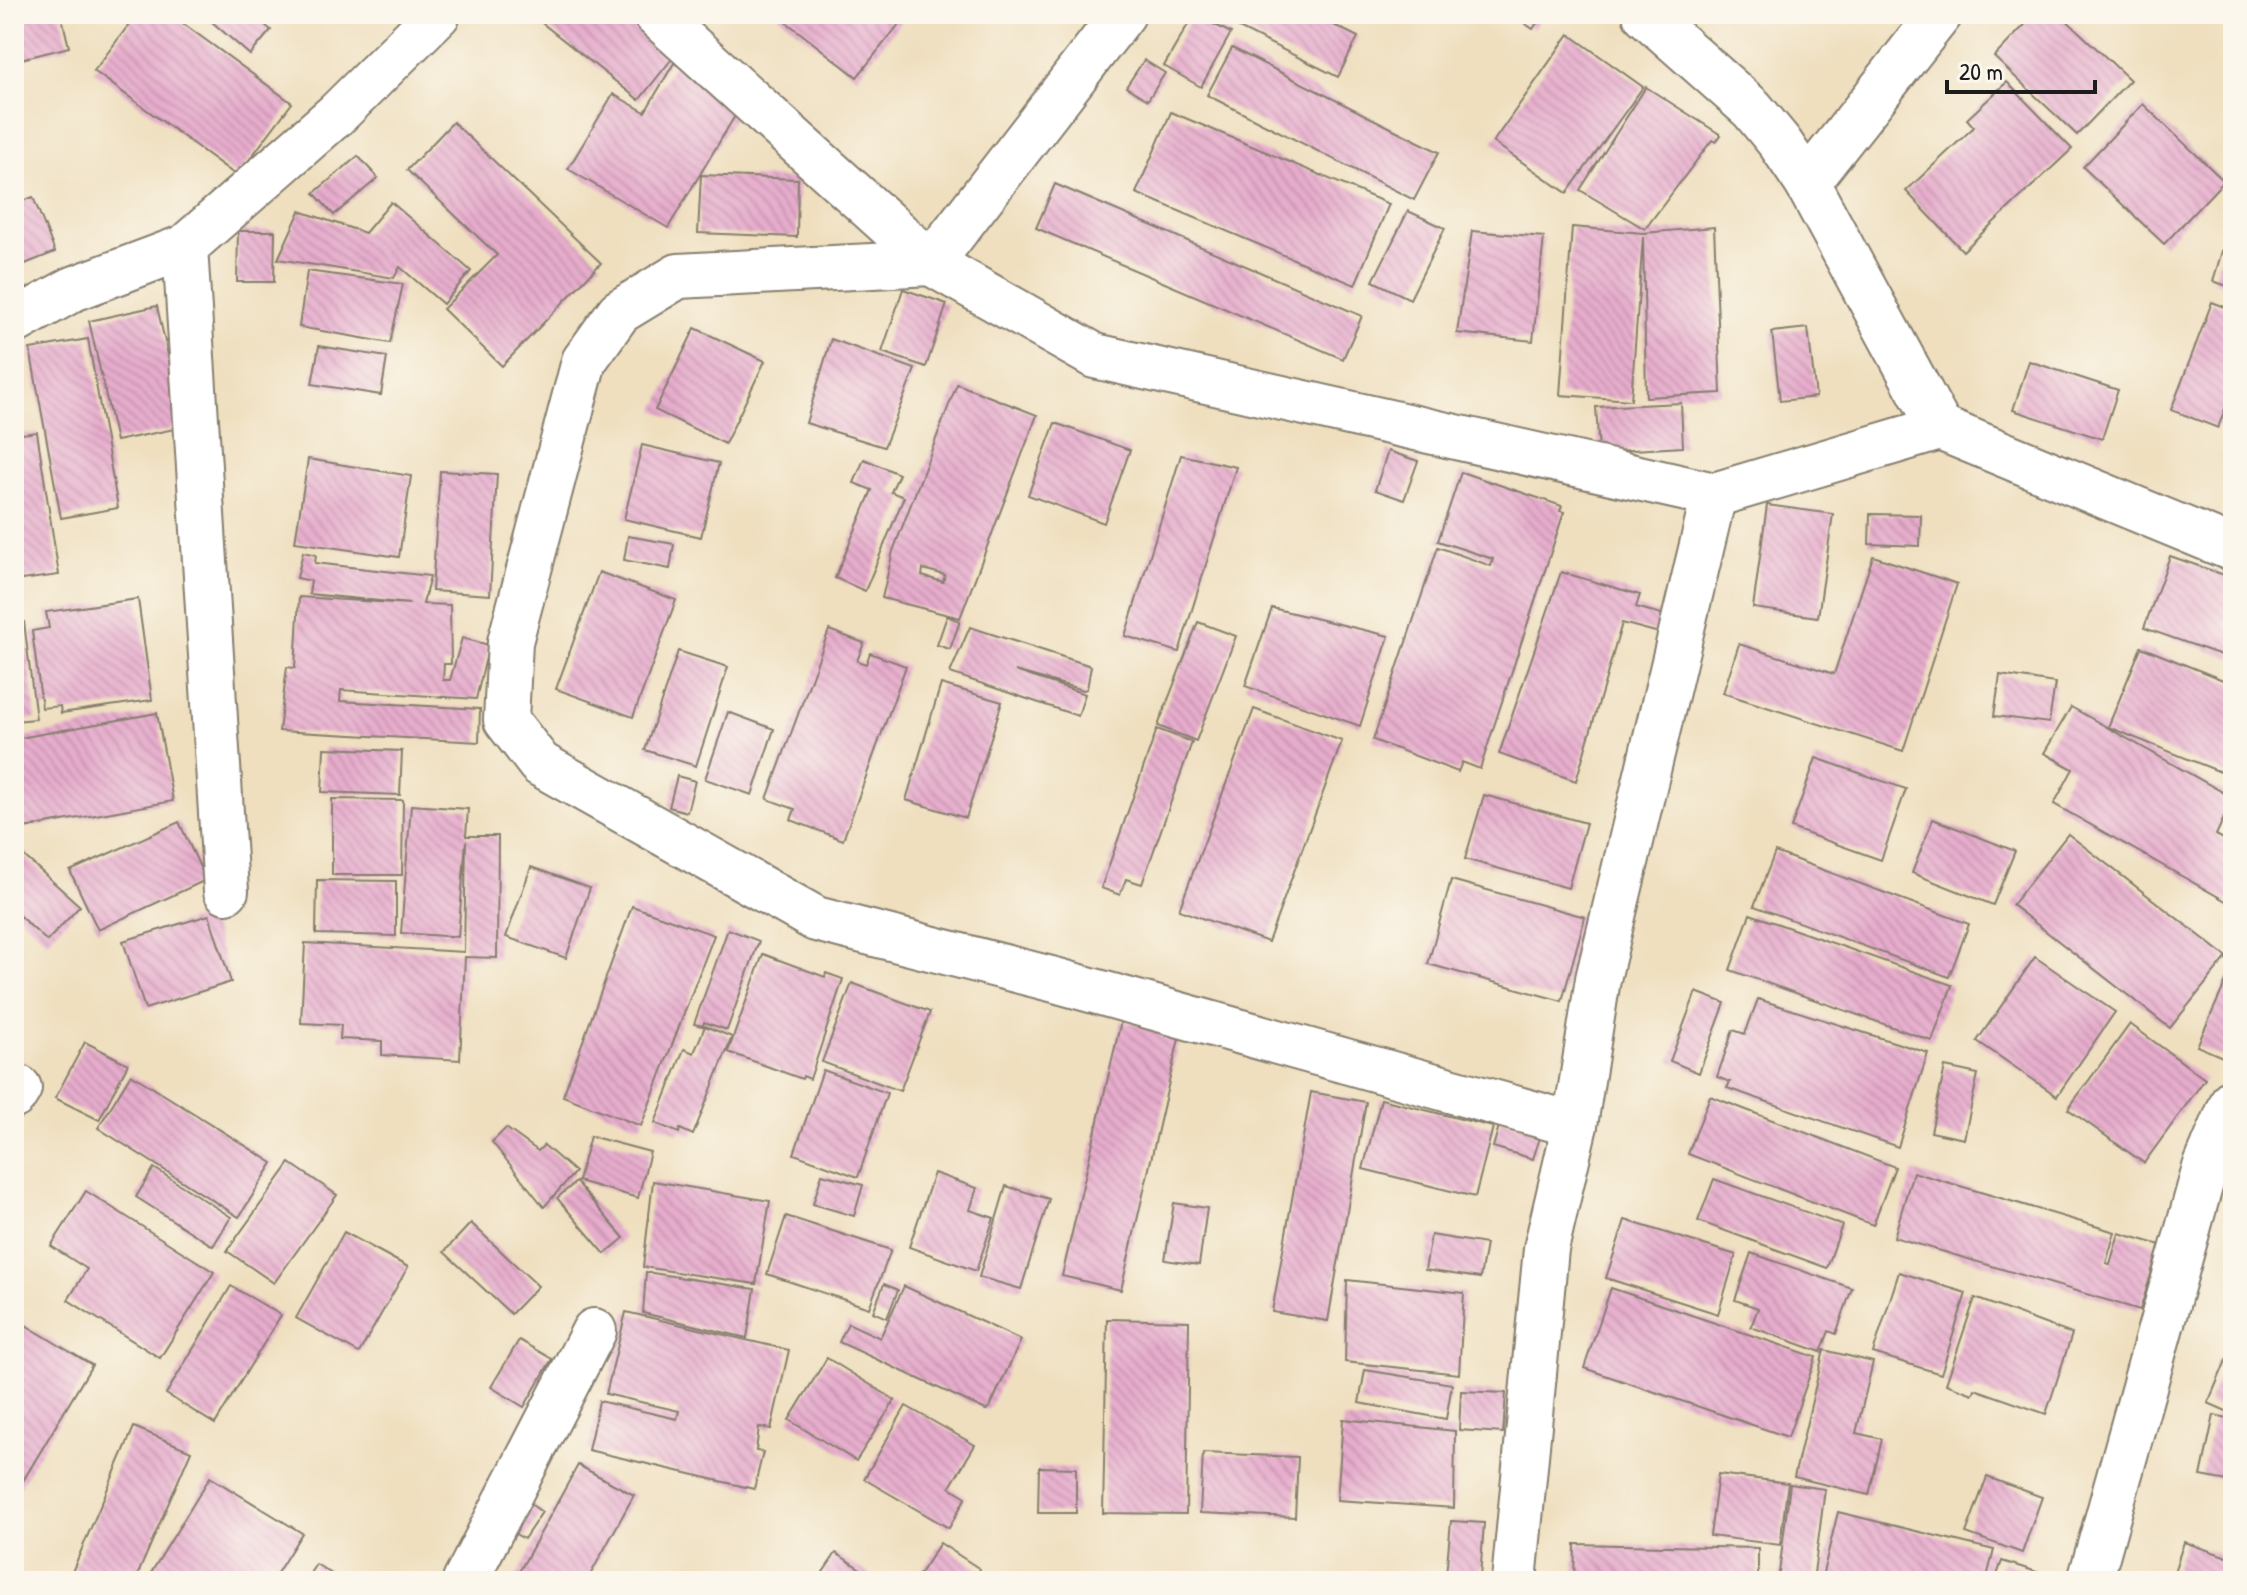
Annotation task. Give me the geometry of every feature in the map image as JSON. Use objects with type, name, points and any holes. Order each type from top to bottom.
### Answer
[{"type":"street","points":[[14,322],[73,289],[185,247],[338,113],[438,14]]},
{"type":"street","points":[[655,14],[931,263],[1095,356],[1714,495],[1940,428],[2233,549]]},
{"type":"street","points":[[1123,14],[931,263],[678,276],[619,312],[584,361],[510,642],[506,720],[540,764],[816,919],[1055,980],[1575,1125]]},
{"type":"street","points":[[1645,14],[1752,109],[1807,183],[1940,428]]},
{"type":"street","points":[[1807,183],[1940,14]]},
{"type":"street","points":[[185,247],[226,891]]},
{"type":"street","points":[[1514,1581],[1546,1249],[1575,1125],[1598,979],[1714,495]]},
{"type":"street","points":[[2090,1581],[2219,1172],[2233,1101]]},
{"type":"street","points":[[465,1581],[594,1331]]},
{"type":"building","points":[[14,14],[61,14],[69,47],[14,61]]},
{"type":"building","points":[[137,14],[170,14],[292,103],[237,176],[94,71]]},
{"type":"building","points":[[203,14],[252,14],[271,30],[250,55]]},
{"type":"building","points":[[549,14],[624,14],[675,55],[639,100],[542,23]]},
{"type":"building","points":[[776,14],[907,14],[857,77]]},
{"type":"building","points":[[1194,14],[1231,33],[1201,87],[1164,66]]},
{"type":"building","points":[[1236,14],[1312,14],[1358,37],[1338,77],[1231,24]]},
{"type":"building","points":[[1511,14],[1543,14],[1533,29]]},
{"type":"building","points":[[2035,14],[2060,14],[2130,80],[2077,135],[1994,57]]},
{"type":"building","points":[[1569,34],[1643,87],[1567,193],[1493,142]]},
{"type":"building","points":[[1232,48],[1439,152],[1414,200],[1207,95]]},
{"type":"building","points":[[1144,60],[1165,73],[1148,100],[1126,87]]},
{"type":"building","points":[[674,63],[742,104],[668,228],[568,169],[613,94],[645,112]]},
{"type":"building","points":[[2007,82],[2072,149],[1963,251],[1906,191],[1974,127],[1967,119]]},
{"type":"building","points":[[1646,87],[1721,135],[1716,142],[1712,140],[1645,229],[1580,190]]},
{"type":"building","points":[[2143,104],[2224,181],[2164,244],[2083,167]]},
{"type":"building","points":[[1171,112],[1389,204],[1355,285],[1136,193]]},
{"type":"building","points":[[453,122],[601,263],[502,366],[443,309],[497,255],[407,170]]},
{"type":"building","points":[[358,156],[378,178],[334,215],[314,193]]},
{"type":"building","points":[[701,175],[798,179],[797,237],[698,233]]},
{"type":"building","points":[[1055,184],[1362,316],[1343,359],[1036,228]]},
{"type":"building","points":[[33,197],[55,252],[15,268],[14,204]]},
{"type":"building","points":[[391,202],[471,271],[443,304],[400,267],[394,278],[278,259],[300,211],[365,233]]},
{"type":"building","points":[[1408,211],[1445,228],[1410,299],[1373,281]]},
{"type":"building","points":[[2233,218],[2233,288],[2213,281]]},
{"type":"building","points":[[1572,227],[1643,233],[1714,227],[1721,393],[1646,397],[1643,237],[1631,400],[1560,395]]},
{"type":"building","points":[[238,231],[275,231],[274,282],[237,282]]},
{"type":"building","points":[[1472,231],[1544,237],[1533,341],[1457,333]]},
{"type":"building","points":[[307,271],[403,284],[390,343],[299,327]]},
{"type":"building","points":[[903,289],[947,304],[926,367],[882,352]]},
{"type":"building","points":[[2212,302],[2233,310],[2233,387],[2218,428],[2171,410]]},
{"type":"building","points":[[157,306],[184,427],[116,441],[89,321]]},
{"type":"building","points":[[695,328],[765,361],[725,444],[655,410]]},
{"type":"building","points":[[1808,328],[1816,397],[1780,401],[1772,332]]},
{"type":"building","points":[[88,339],[118,508],[61,518],[30,349]]},
{"type":"building","points":[[831,339],[915,369],[884,447],[806,423]]},
{"type":"building","points":[[319,346],[387,357],[381,395],[312,384]]},
{"type":"building","points":[[2029,361],[2118,390],[2102,439],[2013,410]]},
{"type":"building","points":[[957,384],[1037,415],[960,618],[882,598],[893,551]],"holes":[[[923,569],[945,575],[943,582],[922,576]]]},
{"type":"building","points":[[1681,403],[1683,447],[1599,452],[1596,407]]},
{"type":"building","points":[[1055,423],[1130,450],[1104,523],[1028,495]]},
{"type":"building","points":[[37,432],[59,575],[14,581],[14,435]]},
{"type":"building","points":[[642,445],[719,463],[701,537],[624,519]]},
{"type":"building","points":[[1388,451],[1418,461],[1404,500],[1375,490]]},
{"type":"building","points":[[1181,455],[1236,467],[1179,652],[1125,636]]},
{"type":"building","points":[[308,459],[411,476],[399,557],[295,542]]},
{"type":"building","points":[[864,459],[899,474],[891,492],[904,497],[865,591],[835,578],[872,490],[854,483]]},
{"type":"building","points":[[440,471],[497,474],[490,595],[432,591]]},
{"type":"building","points":[[1461,472],[1562,506],[1560,511],[1564,512],[1480,769],[1462,762],[1458,772],[1373,740],[1438,547],[1491,566],[1493,559],[1438,541]]},
{"type":"building","points":[[1767,505],[1833,514],[1818,617],[1753,608]]},
{"type":"building","points":[[1870,514],[1921,515],[1920,546],[1869,544]]},
{"type":"building","points":[[628,536],[674,544],[670,569],[624,560]]},
{"type":"building","points":[[303,552],[316,555],[315,563],[430,576],[423,604],[450,605],[451,664],[444,664],[443,680],[450,680],[462,638],[489,645],[476,699],[341,690],[340,701],[480,709],[479,742],[279,731],[287,667],[295,668],[299,597],[410,604],[309,594],[311,581],[297,578]]},
{"type":"building","points":[[1873,556],[1957,584],[1903,751],[1723,693],[1739,644],[1834,674]]},
{"type":"building","points":[[2170,556],[2233,578],[2233,659],[2144,628]]},
{"type":"building","points":[[599,572],[676,600],[633,717],[556,689]]},
{"type":"building","points":[[1561,572],[1640,595],[1636,607],[1679,619],[1674,637],[1622,623],[1576,781],[1499,754]]},
{"type":"building","points":[[138,599],[152,700],[61,713],[60,706],[42,708],[32,631],[49,628],[46,612]]},
{"type":"building","points":[[1272,608],[1389,636],[1360,726],[1245,686]]},
{"type":"building","points":[[947,616],[960,621],[950,649],[937,645]]},
{"type":"building","points":[[24,622],[36,719],[14,721],[14,623]]},
{"type":"building","points":[[1198,622],[1236,636],[1196,741],[1158,726]]},
{"type":"building","points":[[970,627],[1091,666],[1087,689],[1083,690],[1015,671],[1085,694],[1078,716],[950,673]]},
{"type":"building","points":[[829,630],[864,643],[857,661],[866,664],[870,653],[906,666],[843,840],[791,820],[795,809],[767,799]]},
{"type":"building","points":[[2141,647],[2233,684],[2233,777],[2108,727]]},
{"type":"building","points":[[678,651],[728,667],[696,766],[645,750]]},
{"type":"building","points":[[2000,675],[2055,683],[2049,723],[1994,716]]},
{"type":"building","points":[[941,684],[1002,702],[966,818],[906,800]]},
{"type":"building","points":[[2071,707],[2233,798],[2216,835],[2233,844],[2233,905],[2054,804],[2073,769],[2044,753]]},
{"type":"building","points":[[1254,709],[1342,741],[1268,942],[1179,910]]},
{"type":"building","points":[[728,712],[774,729],[752,795],[705,779]]},
{"type":"building","points":[[157,713],[173,801],[18,829],[14,807],[14,739]]},
{"type":"building","points":[[1157,729],[1192,742],[1142,884],[1126,879],[1120,895],[1101,888]]},
{"type":"building","points":[[324,748],[402,751],[400,795],[322,792]]},
{"type":"building","points":[[1816,758],[1906,789],[1881,860],[1791,828]]},
{"type":"building","points":[[677,776],[695,781],[687,812],[669,807]]},
{"type":"building","points":[[1484,795],[1586,823],[1568,888],[1465,859]]},
{"type":"building","points":[[332,799],[403,800],[402,875],[332,875]]},
{"type":"building","points":[[411,805],[468,809],[466,836],[498,836],[497,958],[465,957],[460,1060],[382,1055],[382,1041],[340,1039],[341,1025],[301,1023],[305,943],[464,952],[466,841],[458,937],[401,933]]},
{"type":"building","points":[[1933,819],[2015,851],[1993,905],[1912,873]]},
{"type":"building","points":[[179,822],[206,880],[98,930],[70,871]]},
{"type":"building","points":[[2068,834],[2227,957],[2170,1028],[2012,905]]},
{"type":"building","points":[[14,847],[80,906],[47,941],[14,911]]},
{"type":"building","points":[[1775,852],[1969,924],[1949,977],[1754,906]]},
{"type":"building","points":[[531,867],[590,888],[566,958],[506,937]]},
{"type":"building","points":[[317,880],[396,881],[396,936],[316,934]]},
{"type":"building","points":[[1451,880],[1585,917],[1562,1001],[1428,964]]},
{"type":"building","points":[[632,906],[714,935],[641,1126],[563,1096]]},
{"type":"building","points":[[1750,914],[1952,985],[1932,1041],[1730,970]]},
{"type":"building","points":[[209,915],[231,982],[145,1009],[123,941]]},
{"type":"building","points":[[728,929],[759,941],[727,1030],[704,1022],[703,1026],[694,1024]]},
{"type":"building","points":[[763,954],[825,977],[826,973],[843,979],[810,1079],[803,1076],[802,1079],[728,1052]]},
{"type":"building","points":[[2035,957],[2115,1012],[2057,1096],[1977,1041]]},
{"type":"building","points":[[2233,966],[2233,1047],[2227,1059],[2197,1046]]},
{"type":"building","points":[[852,983],[930,1012],[900,1091],[822,1062]]},
{"type":"building","points":[[1696,992],[1725,1003],[1699,1073],[1670,1061]]},
{"type":"building","points":[[1758,999],[1928,1053],[1898,1147],[1727,1088],[1730,1082],[1717,1077],[1733,1030],[1745,1034]]},
{"type":"building","points":[[1121,1021],[1180,1034],[1121,1290],[1062,1276]]},
{"type":"building","points":[[2130,1024],[2205,1079],[2144,1163],[2068,1109]]},
{"type":"building","points":[[705,1026],[732,1037],[693,1135],[680,1129],[679,1133],[655,1123],[684,1049],[694,1053]]},
{"type":"building","points":[[85,1042],[128,1064],[99,1120],[55,1098]]},
{"type":"building","points":[[1945,1067],[1978,1074],[1964,1139],[1931,1132]]},
{"type":"building","points":[[823,1070],[887,1093],[858,1177],[794,1154]]},
{"type":"building","points":[[131,1074],[273,1163],[239,1217],[98,1128]]},
{"type":"building","points":[[1311,1092],[1366,1102],[1328,1321],[1272,1312]]},
{"type":"building","points":[[1710,1096],[1895,1167],[1873,1225],[1688,1154]]},
{"type":"building","points":[[1381,1099],[1493,1127],[1475,1197],[1363,1169]]},
{"type":"building","points":[[1501,1119],[1542,1131],[1533,1159],[1493,1147]]},
{"type":"building","points":[[506,1128],[538,1151],[544,1145],[575,1172],[544,1207],[492,1142]]},
{"type":"building","points":[[590,1136],[650,1152],[638,1198],[578,1181]]},
{"type":"building","points":[[290,1163],[337,1195],[274,1283],[227,1251]]},
{"type":"building","points":[[154,1168],[231,1217],[213,1246],[136,1197]]},
{"type":"building","points":[[1913,1172],[2115,1232],[2106,1263],[2110,1264],[2119,1233],[2160,1245],[2140,1310],[1894,1237]]},
{"type":"building","points":[[934,1173],[977,1188],[970,1210],[994,1218],[976,1271],[909,1247]]},
{"type":"building","points":[[822,1174],[863,1185],[854,1216],[813,1204]]},
{"type":"building","points":[[1714,1179],[1842,1225],[1827,1268],[1698,1221]]},
{"type":"building","points":[[653,1181],[770,1201],[756,1284],[643,1267]]},
{"type":"building","points":[[576,1182],[624,1238],[605,1254],[557,1198]]},
{"type":"building","points":[[1006,1186],[1049,1199],[1021,1289],[979,1277]]},
{"type":"building","points":[[86,1191],[214,1272],[160,1358],[68,1300],[87,1269],[51,1246]]},
{"type":"building","points":[[1174,1203],[1207,1208],[1199,1265],[1165,1260]]},
{"type":"building","points":[[786,1216],[891,1250],[869,1308],[767,1274]]},
{"type":"building","points":[[1625,1220],[1736,1255],[1718,1314],[1606,1278]]},
{"type":"building","points":[[471,1223],[538,1286],[511,1314],[444,1252]]},
{"type":"building","points":[[344,1232],[408,1267],[359,1353],[296,1318]]},
{"type":"building","points":[[1431,1235],[1486,1244],[1480,1278],[1425,1270]]},
{"type":"building","points":[[1751,1253],[1852,1288],[1836,1334],[1829,1331],[1821,1352],[1751,1327],[1758,1308],[1735,1300]]},
{"type":"building","points":[[646,1272],[755,1289],[747,1338],[643,1313]]},
{"type":"building","points":[[1899,1272],[1966,1293],[1941,1374],[1873,1353]]},
{"type":"building","points":[[1347,1280],[1464,1293],[1459,1374],[1345,1362]]},
{"type":"building","points":[[884,1284],[898,1290],[887,1318],[873,1312]]},
{"type":"building","points":[[231,1286],[281,1315],[215,1424],[166,1394]]},
{"type":"building","points":[[904,1286],[1021,1340],[986,1410],[839,1342],[848,1323],[880,1338]]},
{"type":"building","points":[[1611,1288],[1816,1357],[1788,1437],[1584,1368]]},
{"type":"building","points":[[1975,1298],[2072,1334],[2046,1414],[1975,1389],[1973,1394],[1946,1384]]},
{"type":"building","points":[[626,1312],[789,1350],[771,1429],[759,1427],[756,1451],[763,1452],[754,1489],[588,1450],[599,1401],[677,1419],[679,1411],[606,1394]]},
{"type":"building","points":[[14,1318],[92,1365],[14,1496]]},
{"type":"building","points":[[1107,1319],[1189,1321],[1186,1514],[1103,1513]]},
{"type":"building","points":[[519,1340],[552,1359],[524,1407],[491,1387]]},
{"type":"building","points":[[2233,1344],[2233,1414],[2208,1403]]},
{"type":"building","points":[[1824,1350],[1873,1362],[1856,1433],[1882,1439],[1869,1495],[1794,1477]]},
{"type":"building","points":[[827,1358],[895,1400],[856,1461],[789,1420]]},
{"type":"building","points":[[1365,1370],[1452,1384],[1446,1419],[1359,1403]]},
{"type":"building","points":[[1461,1391],[1506,1393],[1503,1433],[1459,1430]]},
{"type":"building","points":[[906,1406],[975,1445],[950,1487],[966,1497],[949,1528],[864,1479]]},
{"type":"building","points":[[2214,1415],[2233,1419],[2233,1482],[2201,1476]]},
{"type":"building","points":[[1343,1419],[1455,1431],[1454,1508],[1337,1500]]},
{"type":"building","points":[[134,1427],[191,1451],[135,1581],[69,1579]]},
{"type":"building","points":[[1203,1453],[1298,1457],[1295,1517],[1200,1513]]},
{"type":"building","points":[[578,1465],[634,1495],[589,1577],[596,1581],[514,1581]]},
{"type":"building","points":[[1039,1467],[1076,1468],[1076,1513],[1038,1513]]},
{"type":"building","points":[[1718,1474],[1788,1483],[1780,1545],[1710,1536]]},
{"type":"building","points":[[210,1477],[302,1533],[272,1581],[146,1581]]},
{"type":"building","points":[[1987,1477],[2042,1497],[2022,1553],[1966,1533]]},
{"type":"building","points":[[1790,1484],[1825,1489],[1813,1581],[1778,1581]]},
{"type":"building","points":[[520,1497],[542,1512],[524,1539],[502,1526]]},
{"type":"building","points":[[1838,1512],[1994,1550],[1986,1581],[1821,1581]]},
{"type":"building","points":[[1451,1521],[1484,1523],[1480,1578],[1446,1575]]},
{"type":"building","points":[[2184,1542],[2233,1559],[2233,1581],[2171,1581]]},
{"type":"building","points":[[940,1543],[980,1569],[973,1581],[915,1581]]},
{"type":"building","points":[[1575,1544],[1758,1548],[1758,1581],[1574,1581]]},
{"type":"building","points":[[836,1553],[879,1581],[817,1581]]},
{"type":"building","points":[[2002,1561],[2056,1578],[2055,1581],[1995,1581]]},
{"type":"building","points":[[316,1564],[343,1581],[305,1581]]}]
